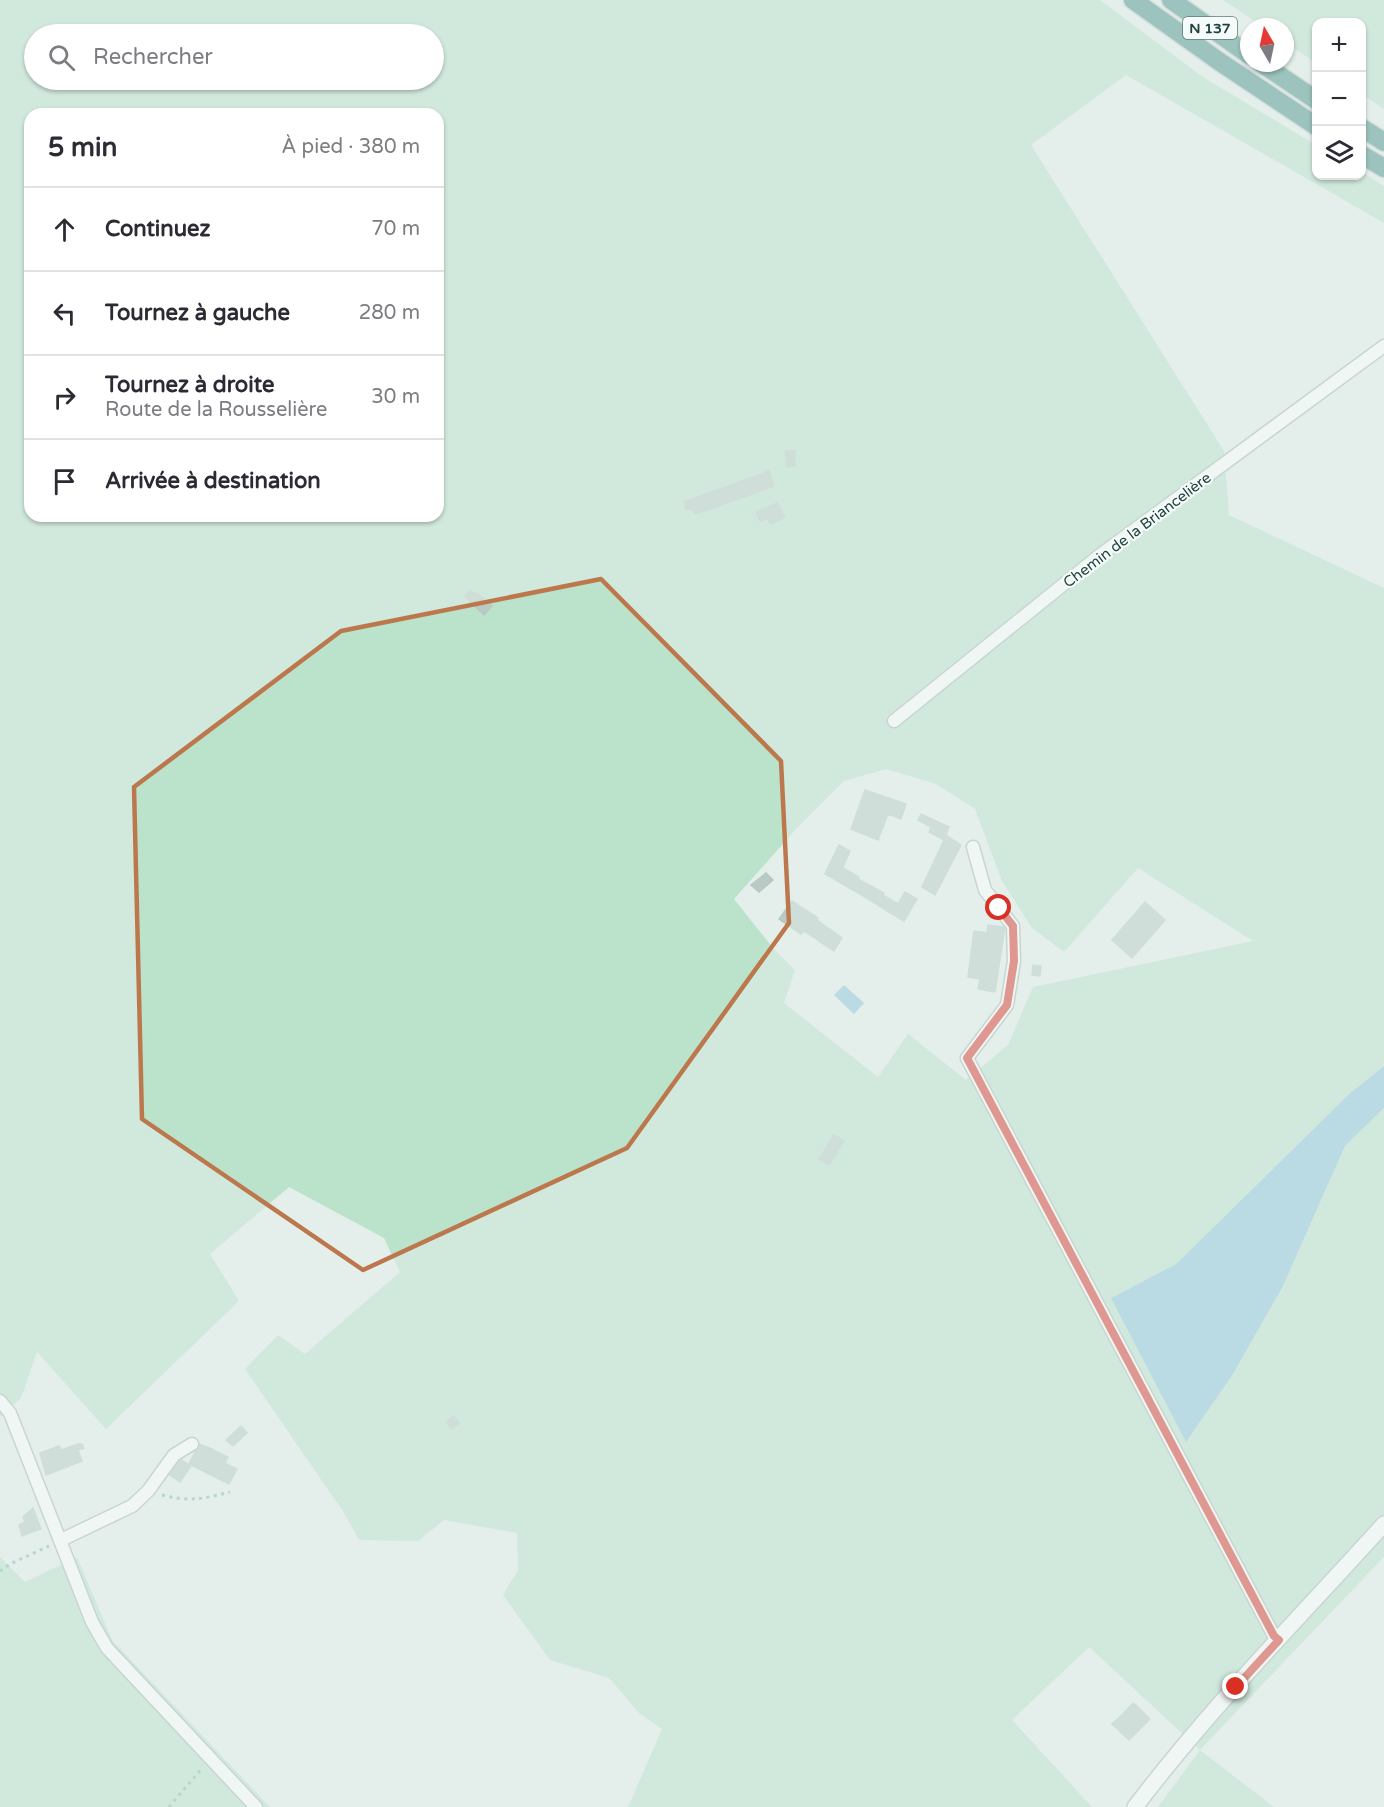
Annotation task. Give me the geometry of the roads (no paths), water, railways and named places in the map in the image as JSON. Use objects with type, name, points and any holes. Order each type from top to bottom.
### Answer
[{"type":"highway","name":"N 137","points":[[1133,0],[1220,62],[1312,123]]},
{"type":"highway","name":"N 137","points":[[1171,0],[1240,49]]},
{"type":"highway","points":[[1275,72],[1312,97]]},
{"type":"highway","points":[[1366,131],[1384,142]]},
{"type":"highway","points":[[1366,157],[1384,168]]},
{"type":"street","name":"Chemin de la Briancelière","points":[[894,721],[1100,555],[1384,346]]},
{"type":"street","points":[[973,847],[986,890],[1013,926],[1014,961],[1007,1005],[967,1058],[1274,1636],[1279,1640]]},
{"type":"street","points":[[0,1401],[10,1413],[92,1622],[107,1648],[256,1807]]},
{"type":"street","points":[[61,1540],[132,1506],[148,1491],[174,1455],[192,1443]]},
{"type":"street","points":[[1135,1807],[1180,1750],[1384,1524]]},
{"type":"water","points":[[844,985],[864,1003],[854,1014],[834,995]]},
{"type":"water","points":[[1384,1066],[1384,1108],[1345,1146],[1283,1286],[1233,1374],[1186,1442],[1111,1298],[1176,1264],[1349,1094]]}]
